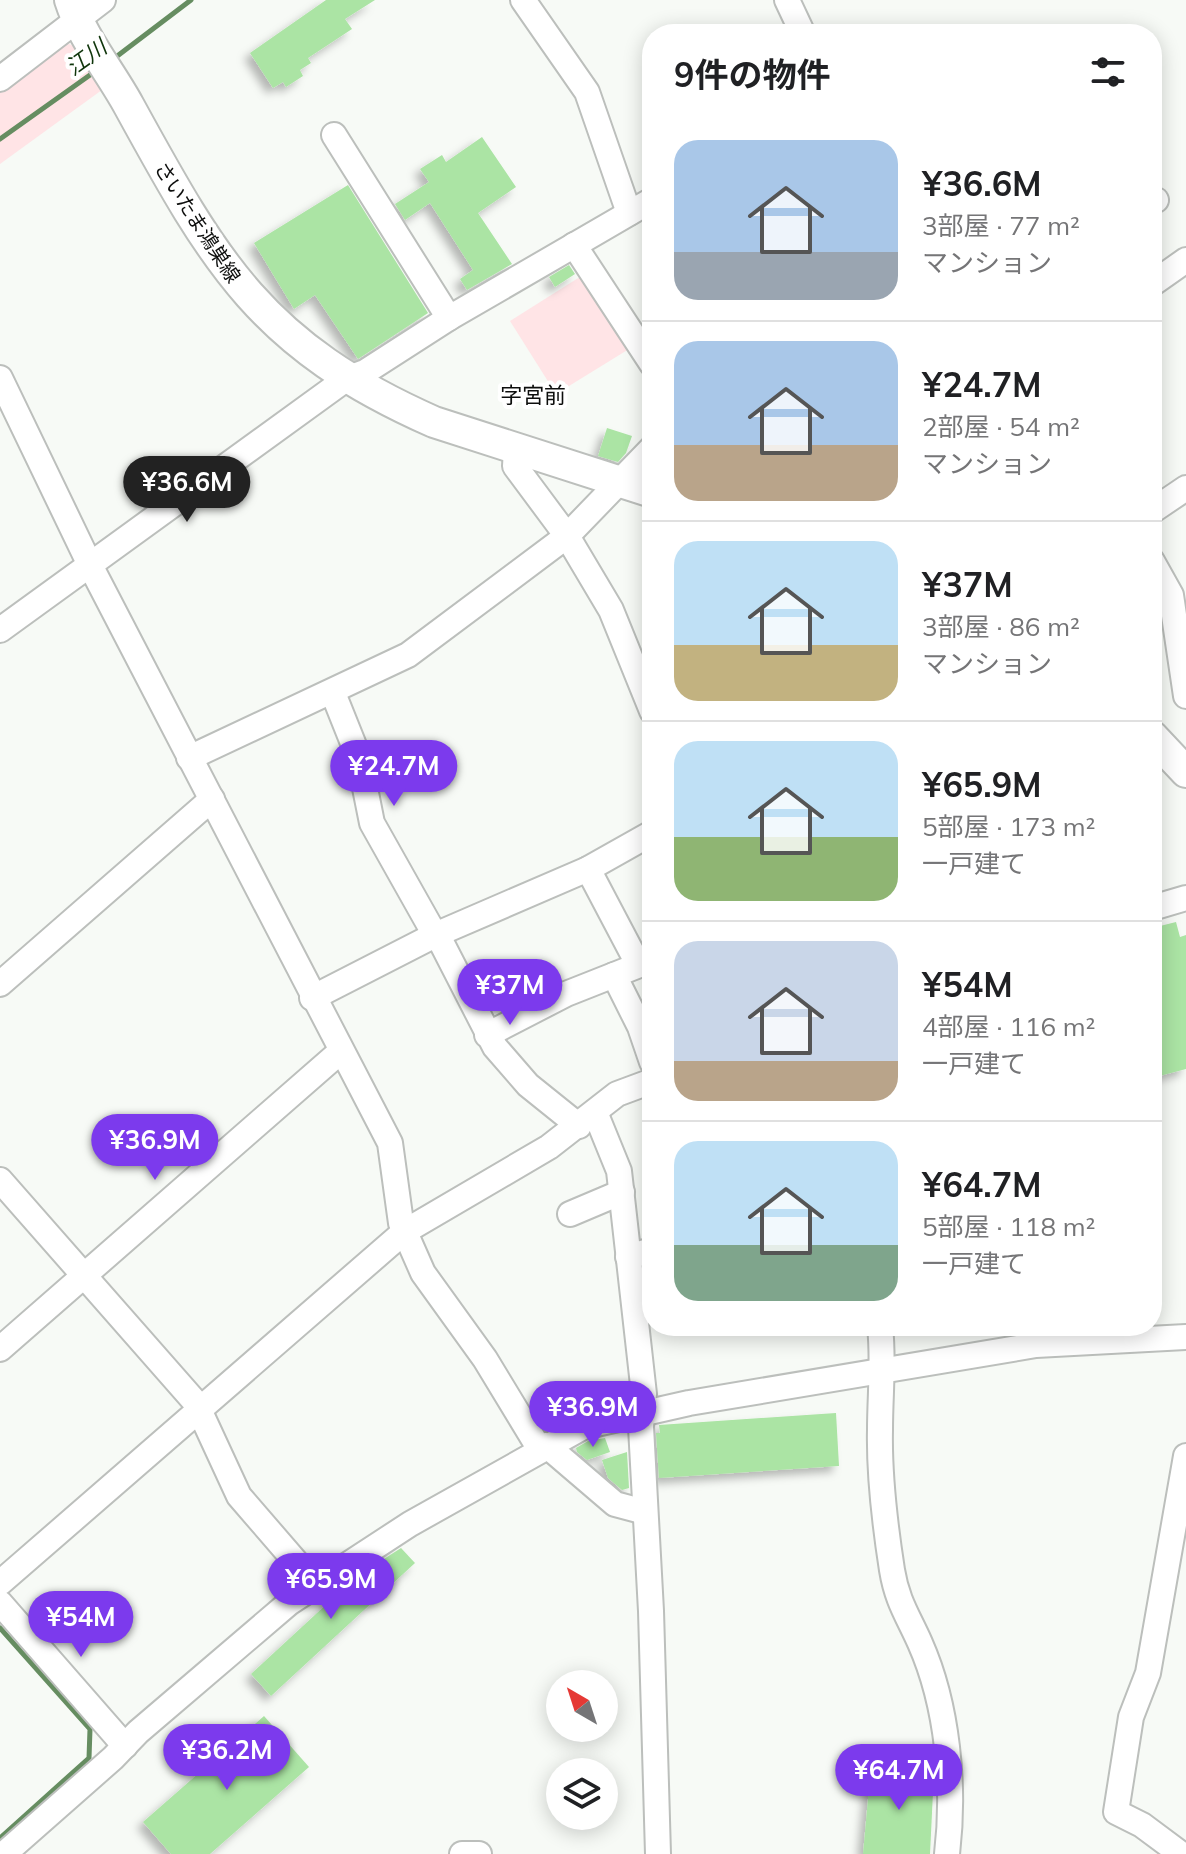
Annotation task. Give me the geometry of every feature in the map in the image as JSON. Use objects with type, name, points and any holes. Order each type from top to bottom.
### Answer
[{"type":"main road","name":"さいたま鴻巣線","points":[[74,11],[182,203],[222,265],[274,323],[346,379],[434,422],[642,489]]},
{"type":"street","points":[[0,79],[74,11],[103,0]]},
{"type":"street","points":[[523,0],[587,92],[629,213]]},
{"type":"street","points":[[787,0],[798,24]]},
{"type":"street","points":[[334,135],[449,318]]},
{"type":"street","points":[[0,630],[346,379],[365,372],[449,318],[642,206]]},
{"type":"street","points":[[574,245],[642,349]]},
{"type":"street","points":[[1162,277],[1186,260]]},
{"type":"street","points":[[0,378],[90,565],[312,998],[390,1143],[404,1232],[427,1280],[543,1446],[615,1504],[645,1512]]},
{"type":"street","points":[[516,450],[515,466],[567,536],[611,610],[642,686]]},
{"type":"street","points":[[189,758],[333,693],[408,655],[567,536],[642,458]]},
{"type":"street","points":[[1162,504],[1186,488]]},
{"type":"street","points":[[1162,573],[1178,591],[1186,696]]},
{"type":"street","points":[[333,693],[359,758],[372,823],[436,934],[487,1035],[518,1075],[587,1119],[617,1163],[636,1311],[642,1411],[658,1854]]},
{"type":"street","points":[[0,984],[212,799]]},
{"type":"street","points":[[312,998],[436,934],[588,869],[642,839]]},
{"type":"street","points":[[588,869],[642,957]]},
{"type":"street","points":[[1162,905],[1186,898]]},
{"type":"street","points":[[487,1035],[556,998],[642,963]]},
{"type":"street","points":[[614,975],[642,1033]]},
{"type":"street","points":[[0,1349],[341,1051]]},
{"type":"street","points":[[0,1583],[404,1232],[587,1119],[623,1090],[642,1084]]},
{"type":"street","points":[[0,1180],[200,1409],[239,1496],[315,1584]]},
{"type":"street","points":[[570,1214],[622,1192]]},
{"type":"street","points":[[628,1257],[642,1253]]},
{"type":"street","points":[[881,1336],[885,1372],[881,1463],[892,1570],[900,1608],[920,1644],[935,1688],[950,1797],[947,1854]]},
{"type":"street","points":[[4,1854],[232,1650],[315,1584],[543,1446],[594,1423],[642,1411],[1036,1345],[1186,1337]]},
{"type":"street","points":[[1181,1854],[1142,1825],[1116,1812],[1131,1717],[1148,1673],[1186,1456]]},
{"type":"street","points":[[0,1603],[125,1746]]},
{"type":"street","points":[[462,1854],[479,1854]]},
{"type":"shaded area","points":[[69,44],[81,49],[106,87],[0,164],[0,90],[56,48]]},
{"type":"shaded area","points":[[583,275],[629,349],[556,394],[510,321]]},
{"type":"building","points":[[326,0],[375,0],[345,19],[352,29],[308,58],[311,63],[300,70],[303,76],[286,87],[283,82],[273,88],[250,53]]},
{"type":"building","points":[[482,137],[516,187],[478,213],[512,264],[467,290],[460,279],[473,270],[430,203],[405,220],[395,204],[429,182],[420,169],[442,155],[446,162]]},
{"type":"building","points":[[348,185],[428,313],[358,359],[315,295],[294,309],[254,243]]},
{"type":"building","points":[[569,265],[575,274],[555,287],[549,277]]},
{"type":"building","points":[[607,428],[632,436],[626,453],[618,462],[598,456]]},
{"type":"building","points":[[1176,922],[1180,937],[1186,935],[1186,1069],[1162,1075],[1162,1045],[1162,926]]},
{"type":"building","points":[[836,1413],[839,1466],[659,1478],[656,1433],[660,1433],[659,1425]]},
{"type":"building","points":[[605,1438],[610,1452],[587,1460],[577,1452],[576,1448],[588,1441]]},
{"type":"building","points":[[627,1452],[629,1488],[622,1490],[608,1478],[602,1460]]},
{"type":"building","points":[[401,1548],[415,1563],[271,1696],[251,1674],[356,1577]]},
{"type":"building","points":[[264,1716],[309,1767],[210,1854],[171,1854],[143,1822]]},
{"type":"building","points":[[871,1766],[934,1771],[930,1854],[863,1854]]},
{"type":"waterway","name":"江川","points":[[112,60],[191,0]]},
{"type":"waterway","name":"江川","points":[[0,139],[97,70]]},
{"type":"waterway","points":[[0,1628],[90,1729],[89,1758],[0,1838]]},
{"type":"district","name":"字宮前","points":[[533,395]]}]
